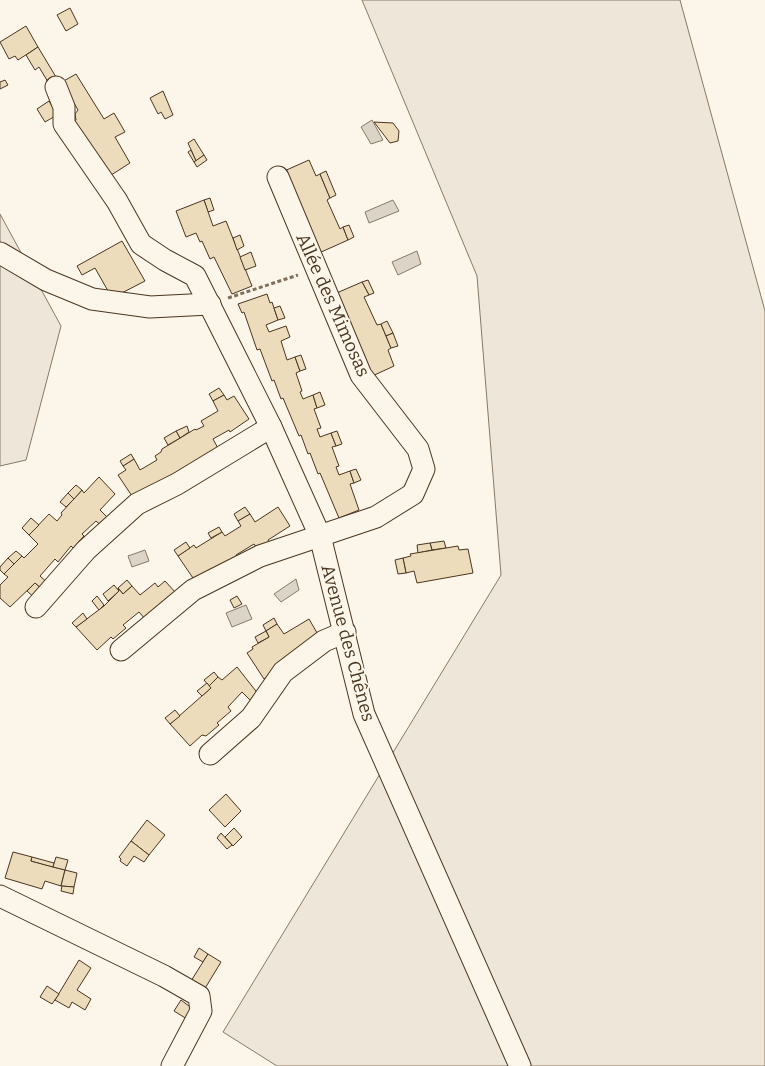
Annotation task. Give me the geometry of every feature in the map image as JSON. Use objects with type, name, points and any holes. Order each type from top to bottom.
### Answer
[{"type":"street","name":"Avenue des Chênes","points":[[56,87],[64,107],[64,124],[117,201],[141,244],[165,260],[196,276],[271,427],[320,536],[364,714],[520,1066]]},
{"type":"street","name":"Allée des Mimosas","points":[[121,650],[193,590],[260,556],[376,517],[413,494],[424,469],[418,449],[361,375],[278,177]]},
{"type":"street","points":[[0,253],[46,280],[92,298],[150,307],[210,304]]},
{"type":"street","points":[[36,607],[86,550],[137,504],[177,484],[271,427]]},
{"type":"street","points":[[210,754],[251,718],[283,672],[324,641],[345,632]]},
{"type":"street","points":[[0,896],[164,976],[199,996],[201,1012],[172,1066]]},
{"type":"path","points":[[210,304],[302,273],[314,266]]},
{"type":"shaded area","points":[[362,0],[680,0],[765,311],[765,1066],[277,1066],[223,1032],[501,575],[477,276]]},
{"type":"shaded area","points":[[372,120],[383,140],[371,144],[361,127]]},
{"type":"shaded area","points":[[393,200],[399,211],[369,223],[365,212]]},
{"type":"shaded area","points":[[0,214],[61,326],[26,460],[0,466]]},
{"type":"shaded area","points":[[417,251],[421,264],[398,275],[392,262]]},
{"type":"shaded area","points":[[145,550],[149,561],[132,567],[128,556]]},
{"type":"shaded area","points":[[296,579],[299,590],[281,602],[274,594]]},
{"type":"shaded area","points":[[246,605],[252,619],[232,627],[226,613]]},
{"type":"building","points":[[70,8],[78,24],[66,31],[57,15]]},
{"type":"building","points":[[26,26],[38,47],[18,60],[15,56],[9,59],[0,42]]},
{"type":"building","points":[[38,47],[56,77],[48,82],[39,67],[35,70],[26,55]]},
{"type":"building","points":[[76,74],[104,119],[114,113],[125,132],[115,137],[130,163],[108,177],[72,122],[76,120],[75,114],[78,110],[62,82]]},
{"type":"building","points":[[5,80],[8,85],[0,89],[0,82]]},
{"type":"building","points":[[163,91],[173,115],[165,119],[161,112],[158,114],[150,98]]},
{"type":"building","points":[[49,101],[57,115],[45,122],[37,109]]},
{"type":"building","points":[[374,122],[393,123],[399,131],[398,141],[390,143]]},
{"type":"building","points":[[194,139],[204,155],[196,161],[188,143]]},
{"type":"building","points":[[191,150],[196,161],[194,162],[188,152]]},
{"type":"building","points":[[204,155],[207,160],[197,167],[194,162]]},
{"type":"building","points":[[309,160],[316,176],[320,174],[330,198],[327,200],[340,229],[343,227],[348,240],[319,253],[282,172]]},
{"type":"building","points":[[326,171],[336,195],[330,198],[320,174]]},
{"type":"building","points":[[210,198],[214,210],[208,212],[204,200]]},
{"type":"building","points":[[204,200],[213,226],[226,221],[252,286],[232,294],[214,257],[210,259],[196,233],[186,237],[176,211]]},
{"type":"building","points":[[349,225],[354,237],[348,240],[343,227]]},
{"type":"building","points":[[240,235],[244,246],[237,250],[233,238]]},
{"type":"building","points":[[122,241],[145,281],[112,298],[95,268],[82,275],[77,266]]},
{"type":"building","points":[[251,252],[256,266],[245,270],[240,257]]},
{"type":"building","points":[[368,280],[374,293],[369,295],[362,282]]},
{"type":"building","points":[[362,282],[369,295],[364,297],[377,325],[381,324],[391,348],[388,350],[394,366],[368,378],[332,295]]},
{"type":"building","points":[[267,294],[278,320],[266,325],[269,332],[286,326],[290,337],[281,341],[287,360],[295,357],[300,371],[296,373],[303,399],[313,395],[317,408],[314,409],[321,428],[317,429],[320,437],[331,433],[336,446],[332,447],[339,466],[336,467],[339,475],[350,471],[354,483],[350,484],[359,510],[339,518],[320,473],[318,474],[301,435],[299,436],[274,380],[272,381],[260,349],[257,350],[244,312],[242,313],[238,304]]},
{"type":"building","points":[[280,306],[285,318],[278,320],[274,308]]},
{"type":"building","points":[[387,321],[393,333],[386,336],[381,324]]},
{"type":"building","points":[[393,333],[398,346],[391,348],[386,336]]},
{"type":"building","points":[[301,355],[306,369],[300,371],[295,357]]},
{"type":"building","points":[[219,388],[224,395],[213,401],[209,394]]},
{"type":"building","points":[[320,392],[325,405],[317,408],[313,395]]},
{"type":"building","points":[[224,395],[227,400],[234,396],[249,419],[230,432],[229,430],[213,439],[220,452],[132,496],[118,475],[126,470],[123,466],[134,459],[140,470],[157,460],[155,456],[162,449],[195,429],[204,426],[201,421],[218,411],[213,401]]},
{"type":"building","points":[[187,426],[189,432],[180,438],[176,431]]},
{"type":"building","points":[[176,431],[180,438],[168,445],[164,438]]},
{"type":"building","points":[[337,431],[342,444],[336,446],[331,433]]},
{"type":"building","points":[[131,454],[134,459],[123,466],[120,461]]},
{"type":"building","points":[[356,469],[361,480],[354,483],[350,471]]},
{"type":"building","points":[[99,477],[115,494],[100,510],[111,521],[105,529],[96,521],[58,562],[55,559],[40,576],[51,586],[45,592],[35,583],[10,607],[0,598],[0,585],[8,577],[4,574],[22,556],[24,558],[38,544],[29,535],[49,514],[57,521],[62,515],[61,513],[82,490],[84,493]]},
{"type":"building","points":[[76,485],[82,490],[74,499],[68,493]]},
{"type":"building","points":[[68,493],[74,499],[66,507],[60,502]]},
{"type":"building","points":[[245,507],[250,514],[238,521],[234,514]]},
{"type":"building","points":[[278,507],[290,526],[268,540],[269,542],[258,550],[254,544],[236,555],[238,558],[195,581],[178,556],[194,545],[196,548],[222,532],[225,536],[241,526],[238,521],[250,514],[255,522]]},
{"type":"building","points":[[31,518],[39,525],[29,535],[22,528]]},
{"type":"building","points":[[219,527],[222,532],[211,538],[208,533]]},
{"type":"building","points":[[444,541],[446,548],[432,550],[430,543]]},
{"type":"building","points":[[186,542],[190,548],[178,556],[174,550]]},
{"type":"building","points":[[430,543],[432,550],[418,553],[417,545]]},
{"type":"building","points":[[458,546],[459,550],[468,549],[473,573],[417,583],[414,571],[406,573],[403,558],[411,556],[410,554]]},
{"type":"building","points":[[16,551],[22,556],[14,564],[8,558]]},
{"type":"building","points":[[8,558],[14,564],[4,574],[0,567]]},
{"type":"building","points":[[403,558],[406,573],[398,574],[395,560]]},
{"type":"building","points":[[127,580],[132,586],[123,594],[118,588]]},
{"type":"building","points":[[165,581],[176,593],[146,620],[139,612],[123,625],[126,628],[113,639],[111,637],[97,650],[76,627],[104,606],[119,591],[118,588],[123,594],[132,586],[140,595],[155,583],[158,587]]},
{"type":"building","points":[[35,583],[45,592],[38,601],[27,591]]},
{"type":"building","points":[[114,585],[119,591],[108,601],[103,594]]},
{"type":"building","points":[[97,596],[104,605],[99,610],[92,601]]},
{"type":"building","points":[[237,596],[242,604],[234,608],[230,600]]},
{"type":"building","points":[[83,613],[87,619],[76,627],[72,623]]},
{"type":"building","points":[[274,618],[277,624],[266,631],[263,625]]},
{"type":"building","points":[[309,619],[320,638],[264,679],[247,653],[253,649],[252,647],[269,637],[266,631],[277,624],[284,634]]},
{"type":"building","points":[[266,631],[269,637],[258,643],[255,637]]},
{"type":"building","points":[[237,667],[259,695],[252,702],[242,692],[228,707],[231,711],[217,723],[219,725],[206,736],[202,735],[190,746],[170,724],[211,688],[209,686],[218,677],[222,680]]},
{"type":"building","points":[[214,672],[218,677],[209,686],[204,680]]},
{"type":"building","points":[[207,683],[211,688],[202,696],[197,691]]},
{"type":"building","points":[[175,710],[180,716],[170,724],[165,718]]},
{"type":"building","points":[[226,794],[241,811],[225,827],[209,810]]},
{"type":"building","points":[[147,820],[165,835],[149,855],[131,841]]},
{"type":"building","points":[[234,828],[242,837],[233,846],[225,837]]},
{"type":"building","points":[[221,833],[232,845],[227,849],[217,838]]},
{"type":"building","points":[[131,841],[149,855],[144,862],[134,856],[127,866],[120,861],[119,857]]},
{"type":"building","points":[[13,852],[32,857],[31,861],[65,870],[61,886],[45,881],[42,889],[5,878]]},
{"type":"building","points":[[32,857],[54,863],[53,867],[31,861]]},
{"type":"building","points":[[56,857],[68,860],[65,870],[53,867]]},
{"type":"building","points":[[65,870],[77,873],[74,887],[61,886]]},
{"type":"building","points":[[62,886],[74,887],[73,894],[61,891]]},
{"type":"building","points":[[199,948],[208,954],[203,962],[194,957]]},
{"type":"building","points":[[208,954],[221,962],[204,990],[191,981]]},
{"type":"building","points":[[79,960],[91,968],[77,990],[91,999],[85,1010],[72,1002],[69,1008],[55,1000]]},
{"type":"building","points":[[47,986],[59,994],[52,1004],[40,997]]},
{"type":"building","points":[[181,1000],[193,1009],[187,1019],[174,1011]]}]
